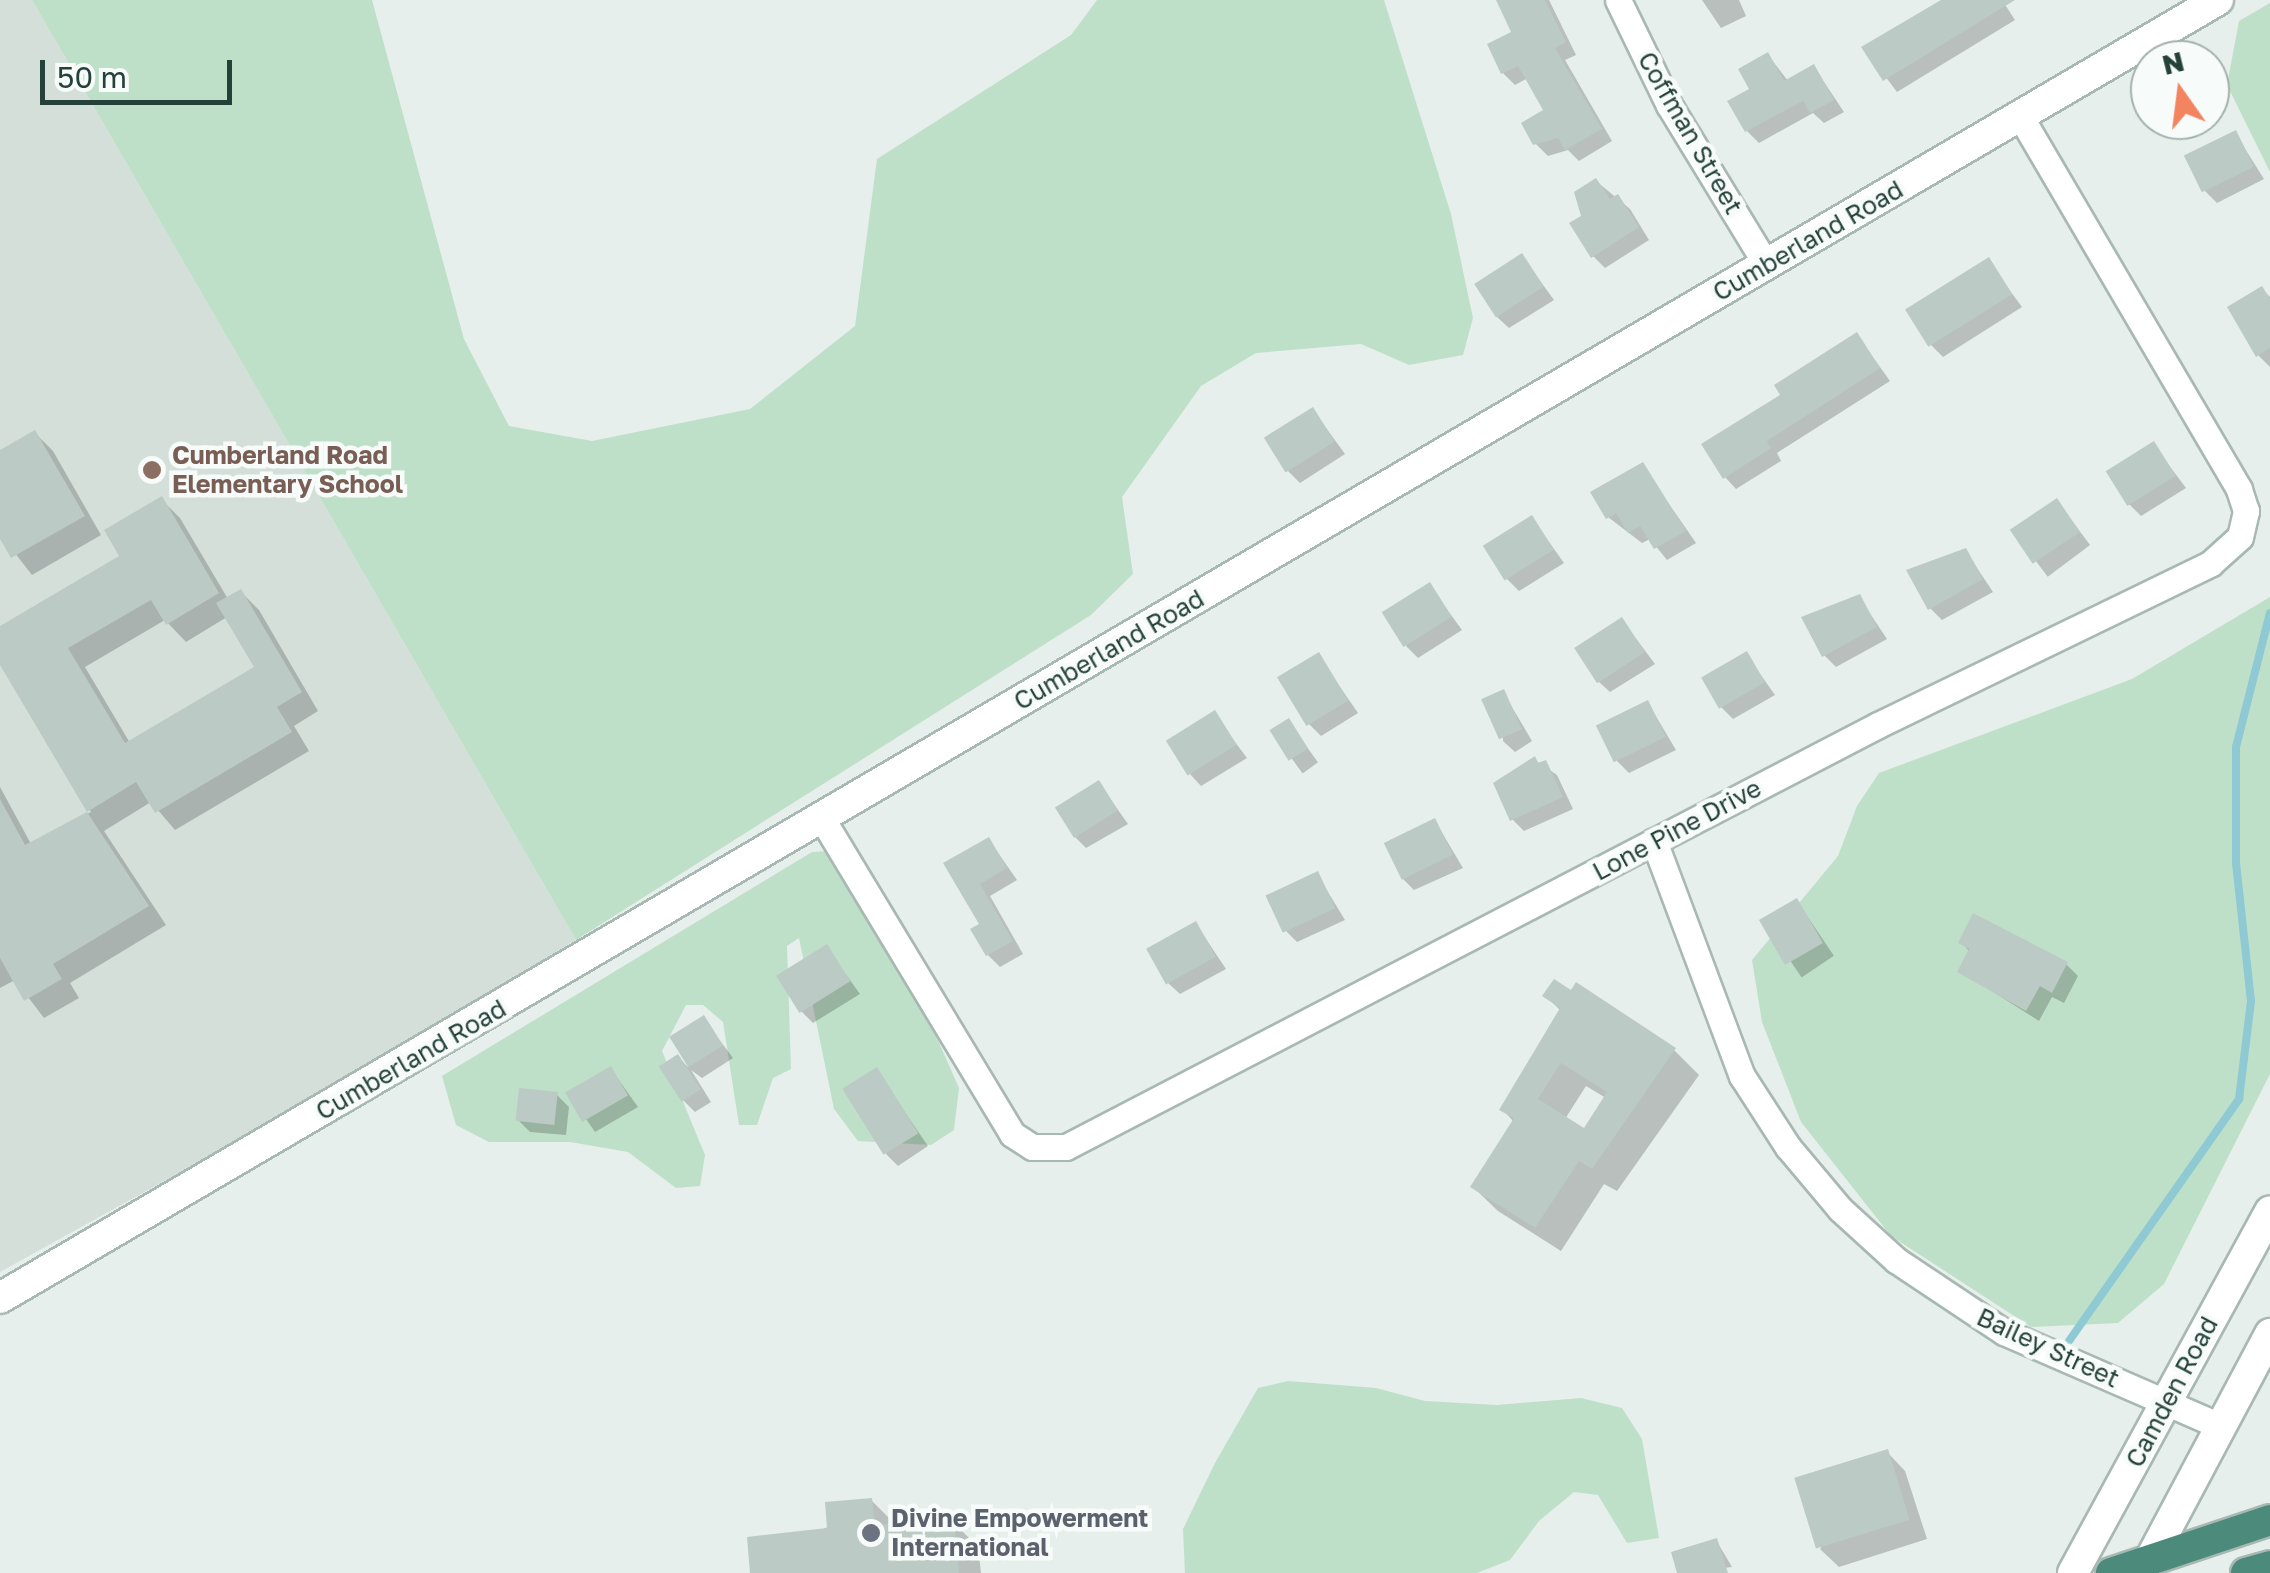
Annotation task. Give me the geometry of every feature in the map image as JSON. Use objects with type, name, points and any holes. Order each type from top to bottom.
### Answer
[{"type":"highway","points":[[2111,1573],[2146,1567],[2270,1520]]},
{"type":"highway","points":[[2246,1573],[2270,1566]]},
{"type":"main road","name":"Cumberland Road","points":[[0,1298],[2218,0]]},
{"type":"main road","name":"Camden Road","points":[[2073,1573],[2270,1211]]},
{"type":"main road","points":[[2146,1567],[2270,1334]]},
{"type":"street","name":"Coffman Street","points":[[1618,0],[1669,105],[1766,264]]},
{"type":"street","name":"Lone Pine Drive","points":[[821,817],[1002,1120],[1022,1140],[1049,1149],[1066,1147],[1654,842],[2211,563],[2240,536],[2246,511],[2239,489],[2022,117]]},
{"type":"street","name":"Bailey Street","points":[[1654,842],[1742,1076],[1788,1146],[1840,1209],[1952,1302],[2004,1332],[2220,1426]]},
{"type":"shaded area","name":"Cumberland Road Elementary School","points":[[0,0],[32,0],[576,940],[265,1125],[0,1272]]},
{"type":"green space","points":[[32,0],[372,0],[464,339],[509,426],[592,441],[750,409],[855,326],[877,159],[1071,35],[1097,0],[1384,0],[1451,214],[1473,318],[1463,355],[1409,365],[1361,344],[1256,353],[1201,386],[1122,497],[1133,574],[1091,615],[576,940]]},
{"type":"green space","points":[[2270,3],[2270,172],[2230,91],[2239,21]]},
{"type":"green space","points":[[2270,597],[2270,1074],[2164,1284],[2118,1323],[2031,1327],[1891,1236],[1801,1122],[1762,1022],[1752,960],[1838,856],[1857,806],[1879,773],[2132,679]]},
{"type":"green space","points":[[828,851],[926,1013],[959,1088],[954,1130],[931,1145],[858,1141],[834,1109],[799,938],[787,946],[791,1069],[773,1078],[757,1125],[739,1125],[723,1022],[703,1005],[686,1005],[662,1051],[705,1155],[700,1186],[676,1188],[628,1152],[570,1142],[489,1142],[456,1125],[442,1076],[812,852]]},
{"type":"green space","points":[[1288,1381],[1376,1388],[1425,1401],[1497,1405],[1581,1398],[1622,1408],[1642,1439],[1659,1538],[1627,1543],[1598,1495],[1574,1492],[1539,1521],[1510,1560],[1477,1573],[1185,1573],[1183,1529],[1215,1463],[1258,1388]]},
{"type":"building","points":[[1496,0],[1545,0],[1566,42],[1555,48],[1602,129],[1565,150],[1558,138],[1533,145],[1521,123],[1543,110],[1518,66],[1501,74],[1487,44],[1511,32]]},
{"type":"building","points":[[1941,0],[2015,0],[1883,81],[1861,47]]},
{"type":"building","points":[[1768,52],[1784,81],[1814,64],[1834,100],[1810,113],[1803,101],[1745,132],[1727,101],[1749,89],[1738,69]]},
{"type":"building","points":[[2236,130],[2254,167],[2202,192],[2184,155],[2215,140],[2230,140],[2230,133]]},
{"type":"building","points":[[1596,178],[1610,199],[1618,194],[1639,227],[1591,258],[1569,223],[1581,216],[1574,192]]},
{"type":"building","points":[[1522,253],[1544,287],[1496,318],[1474,284]]},
{"type":"building","points":[[1989,257],[2012,294],[1928,347],[1905,309]]},
{"type":"building","points":[[2262,286],[2270,299],[2270,348],[2256,357],[2227,307]]},
{"type":"building","points":[[1857,332],[1880,368],[1767,441],[1771,448],[1723,479],[1701,444],[1780,395],[1774,385]]},
{"type":"building","points":[[1313,407],[1335,442],[1286,473],[1264,438]]},
{"type":"building","points":[[35,430],[85,516],[11,558],[0,539],[0,450]]},
{"type":"building","points":[[2154,441],[2176,476],[2127,506],[2106,471]]},
{"type":"building","points":[[1643,462],[1686,531],[1654,549],[1640,526],[1628,533],[1616,513],[1606,519],[1590,492]]},
{"type":"building","points":[[162,496],[219,593],[166,625],[151,600],[68,648],[125,743],[254,667],[216,603],[241,589],[302,692],[277,707],[292,732],[155,813],[136,782],[87,812],[0,665],[0,626],[119,556],[104,530]]},
{"type":"building","points":[[2057,498],[2080,532],[2033,564],[2010,530]]},
{"type":"building","points":[[1532,515],[1554,550],[1505,581],[1483,546]]},
{"type":"building","points":[[1966,548],[1983,579],[1928,610],[1906,570]]},
{"type":"building","points":[[1430,582],[1452,617],[1403,647],[1382,612]]},
{"type":"building","points":[[1860,594],[1877,627],[1822,657],[1801,617]]},
{"type":"building","points":[[1622,617],[1645,652],[1597,683],[1574,648]]},
{"type":"building","points":[[1747,651],[1765,682],[1719,709],[1701,678]]},
{"type":"building","points":[[1319,652],[1348,701],[1306,726],[1277,677]]},
{"type":"building","points":[[1504,689],[1522,729],[1499,739],[1481,699]]},
{"type":"building","points":[[1648,700],[1666,737],[1614,762],[1596,725]]},
{"type":"building","points":[[1215,710],[1237,745],[1188,776],[1166,741]]},
{"type":"building","points":[[1289,718],[1308,749],[1289,761],[1269,730]]},
{"type":"building","points":[[1535,756],[1538,763],[1546,760],[1563,797],[1510,821],[1493,783]]},
{"type":"building","points":[[1099,780],[1118,811],[1074,838],[1055,808]]},
{"type":"building","points":[[0,799],[25,845],[87,812],[149,906],[53,964],[62,979],[24,1001],[0,958]]},
{"type":"building","points":[[1435,818],[1453,855],[1402,880],[1384,843]]},
{"type":"building","points":[[989,837],[1007,868],[980,884],[1013,941],[986,956],[970,929],[979,924],[943,863]]},
{"type":"building","points":[[1318,871],[1335,908],[1283,933],[1265,896]]},
{"type":"building","points":[[1797,898],[1823,943],[1785,965],[1759,920]]},
{"type":"building","points":[[1973,913],[2068,962],[2052,993],[2040,986],[2026,1011],[1957,972],[1969,949],[1958,943]]},
{"type":"building","points":[[1196,921],[1216,957],[1166,984],[1146,949]]},
{"type":"building","points":[[827,944],[850,981],[799,1013],[776,976]]},
{"type":"building","points":[[1554,979],[1571,990],[1576,982],[1676,1048],[1592,1169],[1579,1161],[1535,1228],[1470,1187],[1514,1118],[1499,1110],[1560,1008],[1542,996]],"holes":[[[1561,1063],[1607,1092],[1584,1128],[1538,1099]]]},
{"type":"building","points":[[704,1015],[723,1046],[688,1067],[669,1037]]},
{"type":"building","points":[[678,1054],[701,1089],[682,1102],[659,1067]]},
{"type":"building","points":[[611,1066],[628,1095],[582,1122],[565,1092]]},
{"type":"building","points":[[877,1067],[918,1133],[884,1155],[842,1089]]},
{"type":"building","points":[[519,1088],[558,1092],[554,1125],[516,1121]]},
{"type":"building","points":[[1888,1449],[1910,1520],[1816,1548],[1794,1478]]},
{"type":"building","name":"Divine Empowerment International","points":[[872,1498],[875,1525],[954,1519],[959,1573],[750,1573],[747,1537],[827,1528],[825,1502]]},
{"type":"building","points":[[1717,1538],[1728,1573],[1677,1573],[1671,1552]]},
{"type":"waterway","points":[[2069,1341],[2239,1099],[2251,1001],[2236,864],[2236,747],[2270,613]]},
{"type":"place","name":"Cumberland Road Elementary School","points":[[152,470]]},
{"type":"place","name":"Divine Empowerment International","points":[[871,1533]]}]
